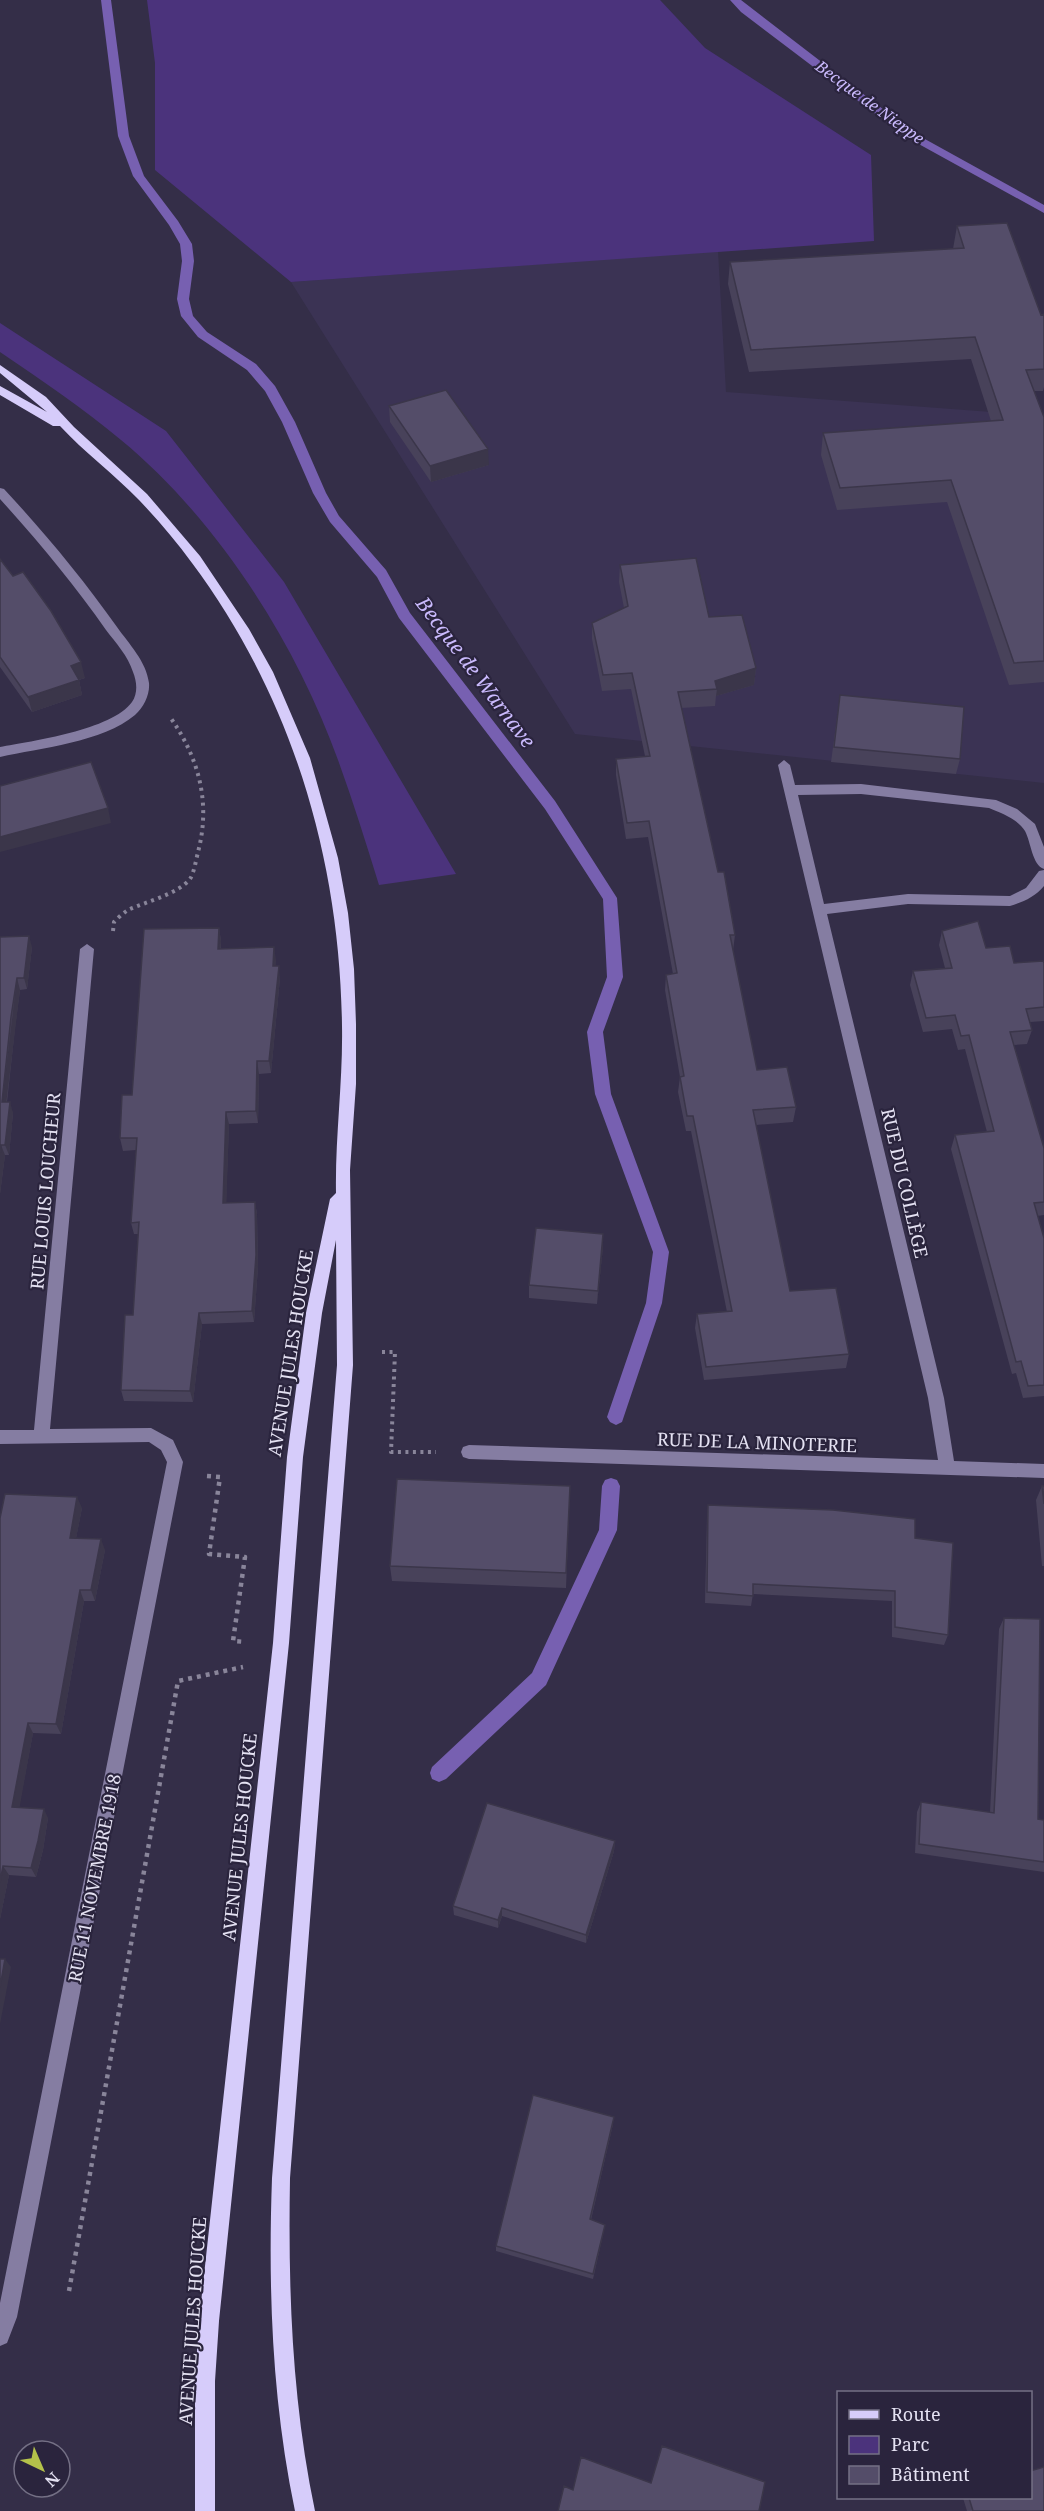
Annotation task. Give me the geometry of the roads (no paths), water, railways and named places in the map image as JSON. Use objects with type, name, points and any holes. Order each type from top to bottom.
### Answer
[{"type":"main road","name":"AVENUE JULES HOUCKE","points":[[0,368],[42,400],[70,430],[143,497],[196,559],[245,632],[267,672],[304,758],[332,858],[347,969],[349,1084],[343,1170],[344,1386],[283,2143],[279,2234],[280,2349],[291,2445],[305,2511]]},
{"type":"main road","name":"AVENUE JULES HOUCKE","points":[[0,390],[70,430]]},
{"type":"main road","name":"AVENUE JULES HOUCKE","points":[[205,2511],[205,2381],[209,2320],[281,1643],[295,1457],[314,1313],[343,1170]]},
{"type":"street","points":[[0,492],[86,590],[141,674],[143,692],[139,703],[131,712],[106,726],[0,752]]},
{"type":"street","name":"RUE DU COLLÈGE","points":[[784,765],[936,1398],[947,1467]]},
{"type":"street","points":[[791,790],[861,789],[991,803],[1012,812],[1030,827],[1044,864]]},
{"type":"street","points":[[820,910],[908,899],[1010,902],[1034,890],[1044,875]]},
{"type":"street","name":"RUE LOUIS LOUCHEUR","points":[[41,1436],[87,950]]},
{"type":"street","name":"RUE 11 NOVEMBRE 1918","points":[[0,2336],[7,2317],[175,1462],[172,1451],[162,1440],[146,1434],[41,1436]]},
{"type":"street","points":[[0,1437],[41,1436]]},
{"type":"street","name":"RUE DE LA MINOTERIE","points":[[469,1452],[1044,1471]]},
{"type":"waterway","name":"Becque de Warnave","points":[[106,0],[123,136],[138,176],[186,244],[188,261],[183,299],[187,316],[194,326],[212,342],[252,367],[271,389],[289,422],[328,509],[382,573],[404,615],[550,805],[610,898],[615,977],[595,1032],[603,1094],[661,1252],[654,1303],[616,1417]]},
{"type":"waterway","name":"Becque de Nieppe","points":[[735,0],[745,10],[910,135],[1044,210]]},
{"type":"waterway","name":"Becque de Warnave","points":[[439,1773],[539,1679],[608,1530],[611,1486]]}]
